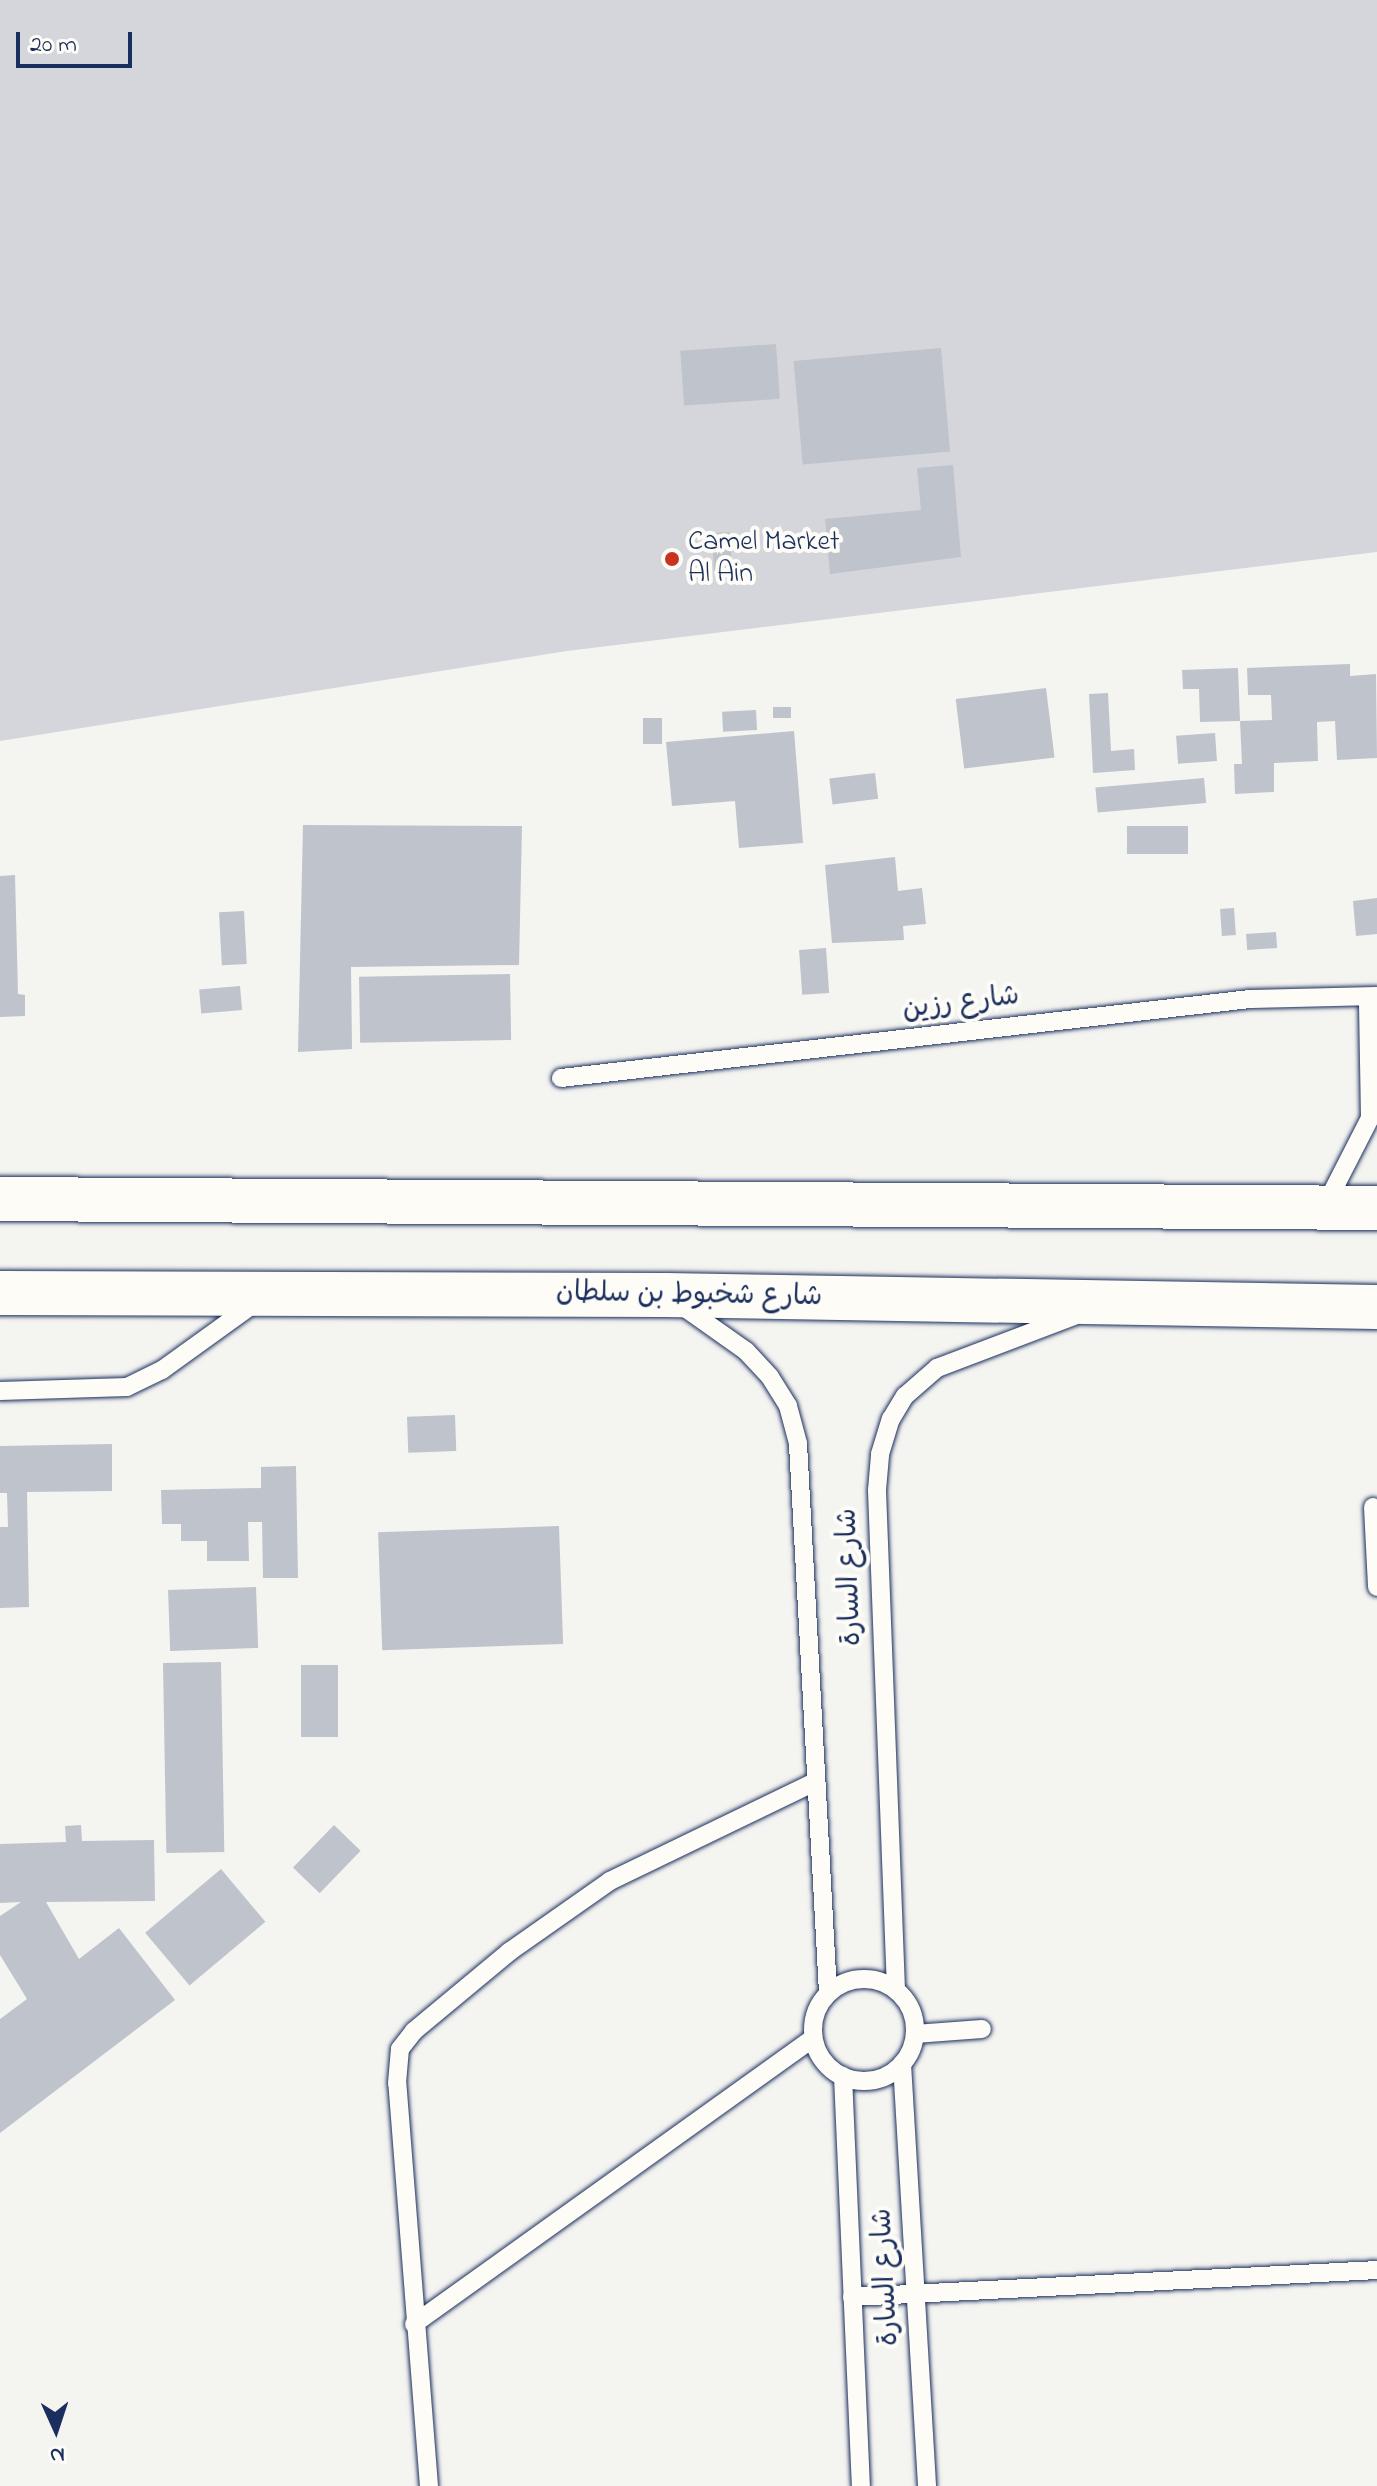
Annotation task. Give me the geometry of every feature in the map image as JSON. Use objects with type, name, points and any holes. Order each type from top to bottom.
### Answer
[{"type":"main road","points":[[0,1199],[1377,1208]]},
{"type":"main road","name":"شارع شخبوط بن سلطان","points":[[0,1293],[666,1295],[1377,1307]]},
{"type":"lane","name":"شارع رزين","points":[[561,1078],[1250,999],[1372,998],[1374,1125],[1324,1208]]},
{"type":"lane","points":[[0,1391],[127,1387],[162,1370],[267,1294]]},
{"type":"lane","name":"شارع السارة","points":[[666,1295],[746,1351],[788,1406],[798,1444],[828,1993]]},
{"type":"lane","name":"شارع السارة","points":[[896,1990],[877,1490],[891,1419],[905,1396],[937,1368],[974,1350],[1112,1304]]},
{"type":"lane","points":[[1373,1507],[1377,1587]]},
{"type":"lane","points":[[429,2486],[397,2083],[400,2049],[414,2031],[509,1952],[610,1881],[815,1782]]},
{"type":"lane","points":[[861,1979],[896,1990],[914,2017],[915,2034],[902,2064],[875,2080],[843,2076],[823,2060],[813,2038],[814,2021],[828,1993],[861,1979]]},
{"type":"lane","points":[[915,2034],[982,2029]]},
{"type":"lane","points":[[414,2324],[813,2038]]},
{"type":"lane","name":"شارع السارة","points":[[902,2064],[927,2486]]},
{"type":"lane","name":"شارع السارة","points":[[843,2076],[861,2486]]},
{"type":"lane","points":[[852,2297],[1377,2270]]},
{"type":"shaded area","points":[[0,0],[1377,0],[1377,552],[567,651],[0,741]]},
{"type":"building","points":[[776,344],[780,399],[684,406],[680,351]]},
{"type":"building","points":[[941,348],[950,452],[803,465],[794,361]]},
{"type":"building","points":[[953,465],[961,557],[830,574],[825,519],[921,510],[917,468]]},
{"type":"building","points":[[730,532],[732,570],[714,571],[712,533]]},
{"type":"building","points":[[1350,664],[1350,676],[1376,674],[1377,758],[1337,760],[1335,721],[1317,722],[1318,761],[1274,763],[1274,792],[1235,794],[1234,764],[1242,764],[1240,721],[1272,720],[1271,695],[1248,695],[1247,668]]},
{"type":"building","points":[[1238,668],[1240,721],[1200,722],[1199,689],[1183,689],[1182,670]]},
{"type":"building","points":[[1046,688],[1055,757],[964,769],[956,699]]},
{"type":"building","points":[[1108,693],[1111,751],[1134,749],[1135,770],[1093,773],[1089,694]]},
{"type":"building","points":[[773,707],[791,707],[791,718],[773,718]]},
{"type":"building","points":[[756,710],[757,730],[723,732],[722,712]]},
{"type":"building","points":[[643,718],[662,718],[662,744],[643,744]]},
{"type":"building","points":[[794,731],[803,843],[739,848],[735,801],[672,806],[666,742]]},
{"type":"building","points":[[1215,733],[1217,761],[1178,764],[1176,736]]},
{"type":"building","points":[[875,773],[878,799],[833,804],[829,779]]},
{"type":"building","points":[[1204,778],[1206,803],[1098,812],[1095,787]]},
{"type":"building","points":[[303,825],[522,826],[519,965],[351,967],[352,1049],[298,1052]]},
{"type":"building","points":[[1127,826],[1188,826],[1188,854],[1127,854]]},
{"type":"building","points":[[895,857],[898,891],[922,888],[926,924],[903,926],[904,940],[832,943],[825,865]]},
{"type":"building","points":[[15,875],[18,994],[25,995],[25,1016],[0,1017],[0,876]]},
{"type":"building","points":[[1377,898],[1377,934],[1356,936],[1353,901]]},
{"type":"building","points":[[1234,908],[1236,935],[1222,936],[1220,909]]},
{"type":"building","points":[[244,911],[247,964],[222,965],[219,912]]},
{"type":"building","points":[[1276,932],[1277,948],[1247,950],[1246,934]]},
{"type":"building","points":[[826,948],[829,993],[802,995],[799,950]]},
{"type":"building","points":[[510,974],[511,1040],[360,1043],[359,977]]},
{"type":"building","points":[[240,986],[242,1010],[201,1013],[199,990]]},
{"type":"building","points":[[455,1415],[456,1451],[408,1453],[407,1417]]},
{"type":"building","points":[[112,1444],[112,1491],[27,1492],[29,1607],[0,1608],[0,1527],[8,1527],[7,1493],[0,1493],[0,1446]]},
{"type":"building","points":[[296,1466],[298,1578],[263,1578],[262,1522],[248,1522],[249,1561],[207,1561],[207,1541],[181,1541],[181,1524],[162,1524],[161,1490],[261,1488],[261,1467]]},
{"type":"building","points":[[559,1526],[563,1644],[382,1650],[378,1532]]},
{"type":"building","points":[[256,1587],[258,1648],[170,1651],[168,1590]]},
{"type":"building","points":[[221,1662],[224,1852],[166,1853],[163,1663]]},
{"type":"building","points":[[301,1665],[338,1665],[338,1737],[301,1737]]},
{"type":"building","points":[[81,1825],[82,1841],[154,1840],[155,1901],[46,1902],[79,1959],[119,1928],[175,2000],[0,2133],[0,2019],[27,1999],[0,1955],[0,1916],[21,1902],[0,1903],[0,1844],[66,1842],[65,1826]]},
{"type":"building","points":[[334,1825],[361,1851],[320,1893],[293,1867]]},
{"type":"building","points":[[221,1869],[265,1922],[190,1985],[145,1933]]},
{"type":"place","name":"Camel Market Al Ain","points":[[672,559]]}]
